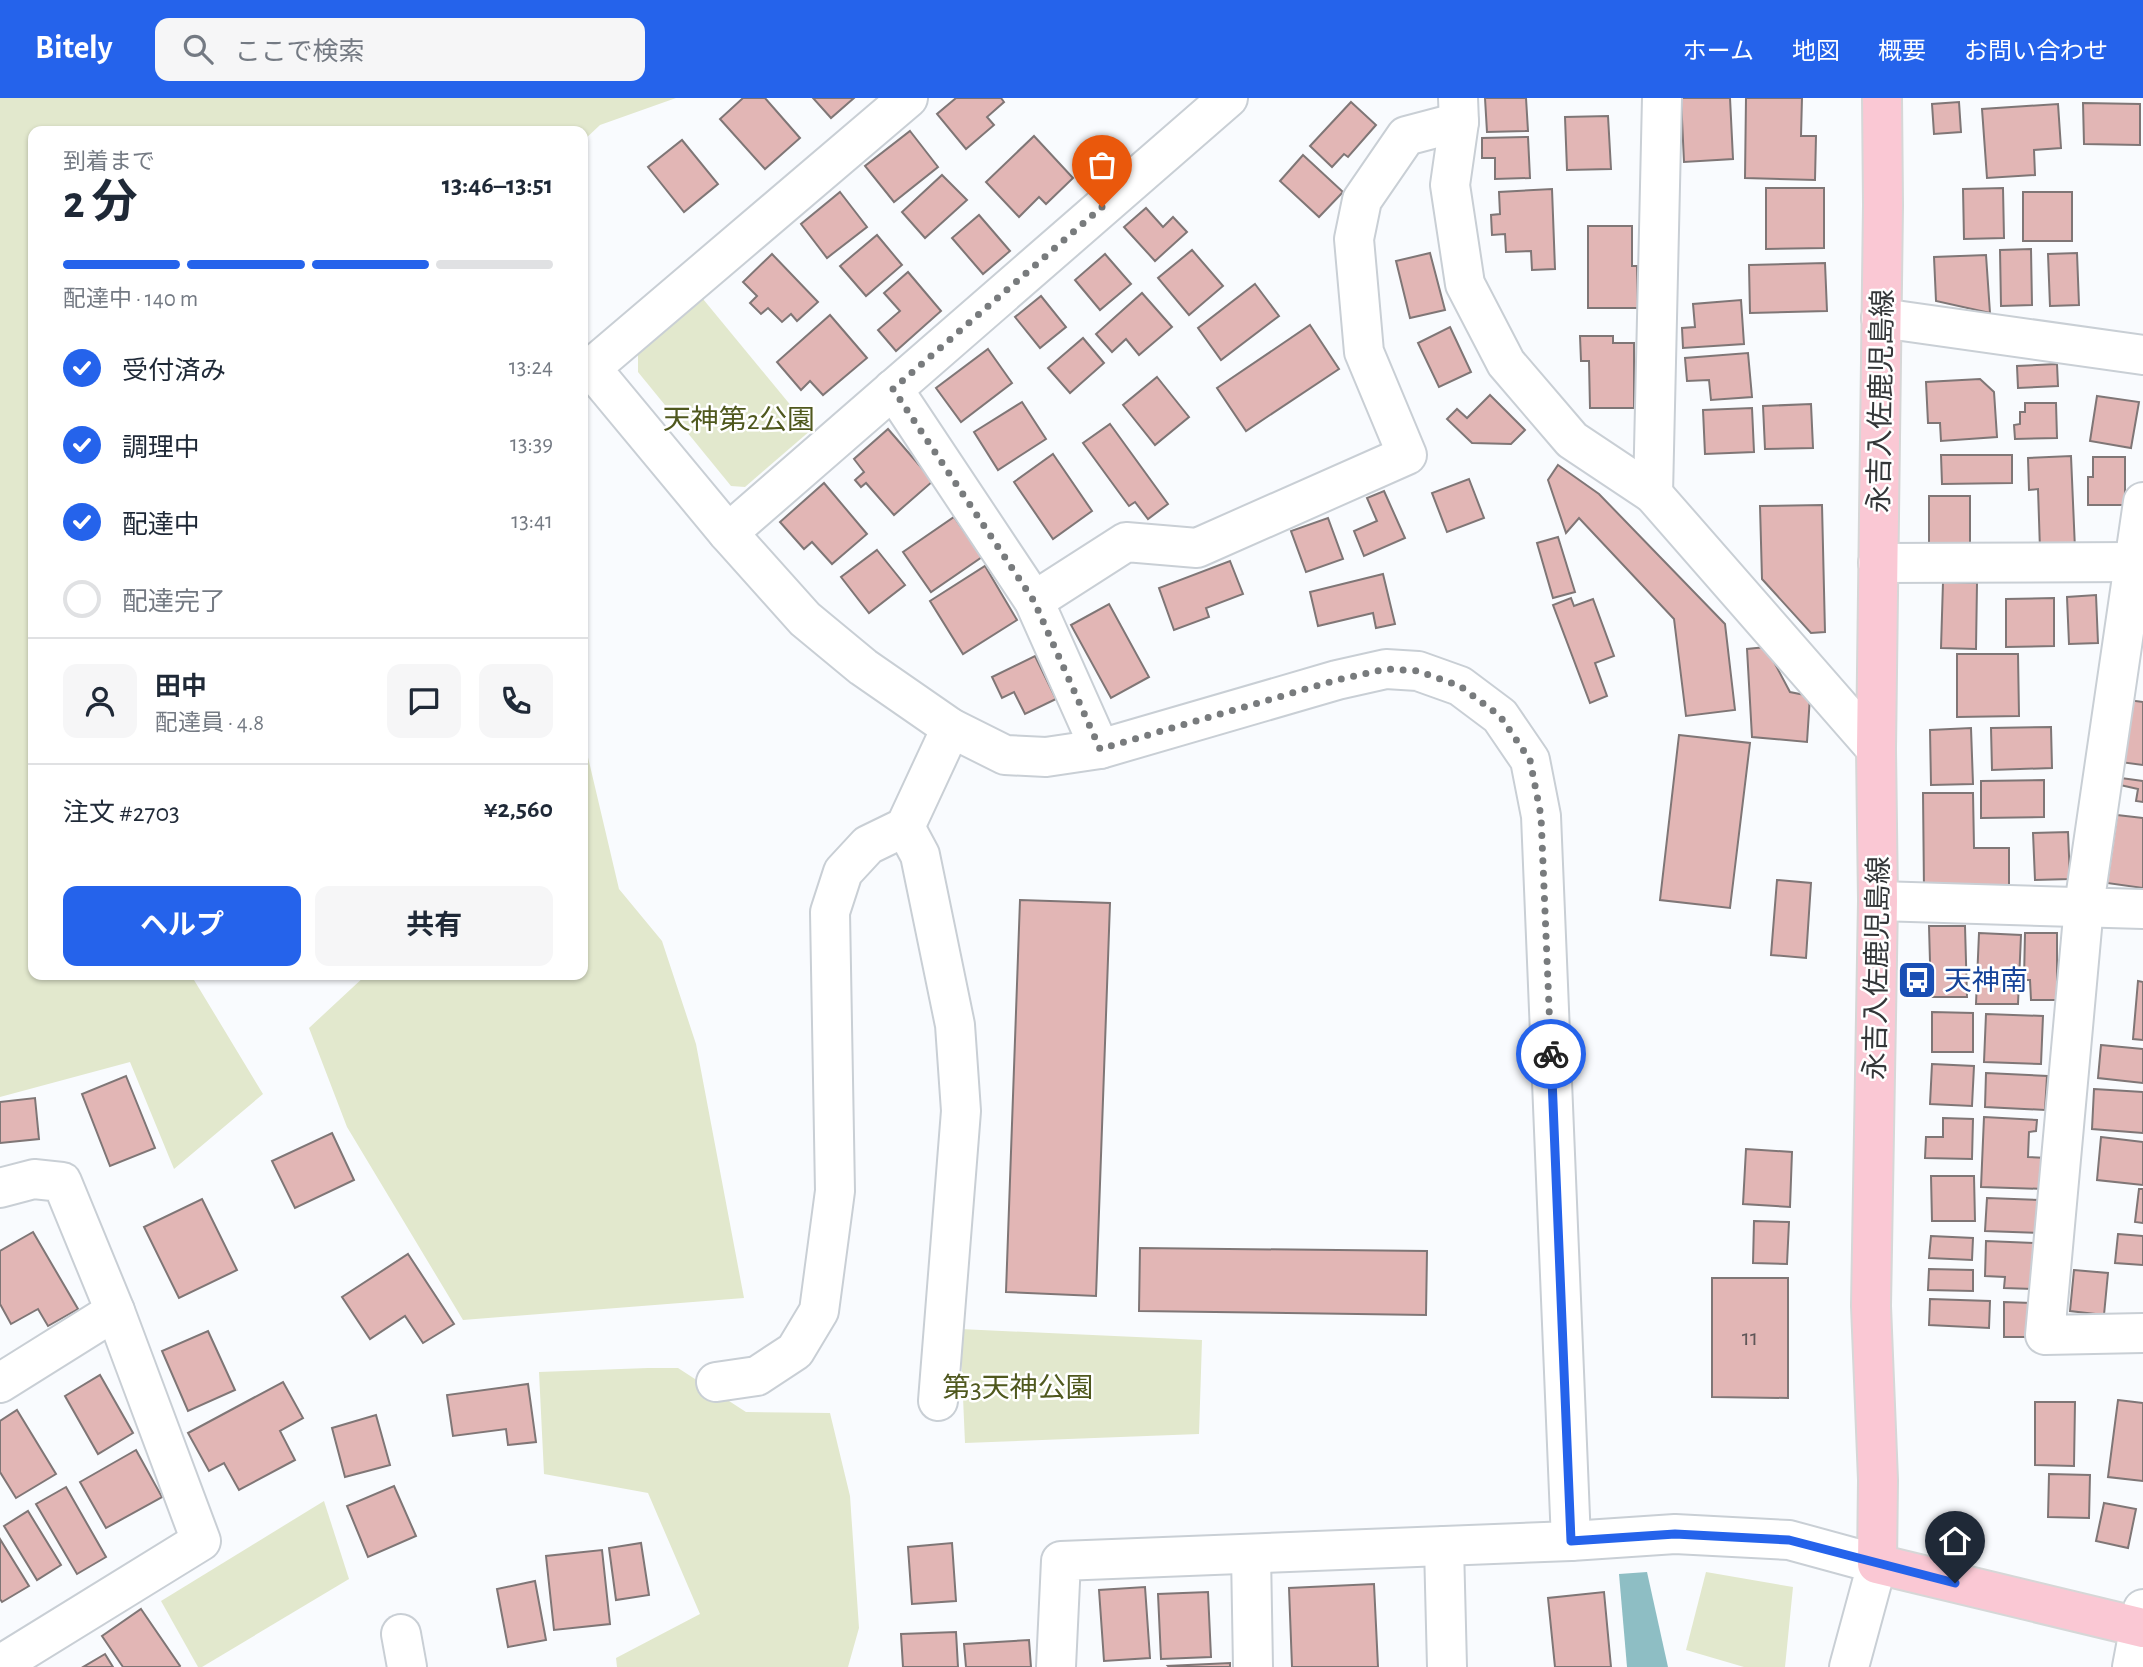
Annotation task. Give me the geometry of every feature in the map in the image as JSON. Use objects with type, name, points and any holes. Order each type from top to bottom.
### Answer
[{"type":"main road","name":"永吉入佐鹿児島線","points":[[1877,1564],[1878,1480],[1871,1306],[1878,901],[1876,749],[1882,98]]},
{"type":"main road","points":[[1877,1564],[2142,1621]]},
{"type":"street","points":[[908,98],[591,368],[728,533],[805,619],[863,667],[951,728],[1005,755],[1046,757],[1100,749],[1337,680],[1386,669],[1418,671],[1460,686],[1500,716],[1530,760],[1541,816],[1571,1541]]},
{"type":"street","points":[[728,533],[1228,98]]},
{"type":"street","points":[[1653,494],[1662,98]]},
{"type":"street","points":[[1034,601],[1126,542],[1197,548],[1407,455],[1364,352],[1354,239],[1362,200],[1406,136],[1459,110]]},
{"type":"street","points":[[1459,110],[1450,185],[1465,284],[1506,363],[1572,440],[1653,494],[1876,749]]},
{"type":"street","points":[[1881,318],[2143,355]]},
{"type":"street","points":[[893,389],[1034,601],[1100,749]]},
{"type":"street","points":[[2143,502],[2084,906],[2045,1335],[2143,1333]]},
{"type":"street","points":[[1878,563],[2134,562]]},
{"type":"street","points":[[716,1382],[757,1376],[796,1351],[819,1311],[835,1191],[830,912],[843,872],[868,845],[905,827],[951,728]]},
{"type":"street","points":[[905,827],[920,855],[955,1025],[961,1111],[938,1401]]},
{"type":"street","points":[[1878,901],[2143,909]]},
{"type":"street","points":[[0,1188],[34,1179],[62,1182],[115,1311],[201,1541],[0,1665]]},
{"type":"street","points":[[0,1383],[115,1311]]},
{"type":"street","points":[[1056,1667],[1060,1561],[1571,1541],[1675,1534],[1789,1540],[1877,1564],[1849,1667]]},
{"type":"street","points":[[1444,1546],[1447,1667]]},
{"type":"street","points":[[1251,1554],[1253,1667]]},
{"type":"street","points":[[2132,1667],[2142,1621]]},
{"type":"green space","points":[[0,98],[676,98],[600,125],[588,136],[588,126],[28,126],[28,980],[194,980],[263,1094],[174,1169],[130,1062],[0,1097]]},
{"type":"green space","name":"天神第2公園","points":[[703,299],[811,430],[745,487],[731,486],[638,372],[638,351]]},
{"type":"green space","points":[[588,757],[619,889],[662,941],[696,1044],[744,1298],[463,1320],[347,1127],[309,1028],[361,980],[588,980]]},
{"type":"green space","name":"第3天神公園","points":[[960,1329],[1202,1340],[1199,1434],[965,1443]]},
{"type":"green space","points":[[678,1368],[746,1412],[830,1413],[850,1496],[859,1628],[848,1667],[617,1667],[616,1658],[700,1614],[648,1493],[544,1474],[539,1372]]},
{"type":"green space","points":[[324,1501],[349,1579],[198,1667],[161,1601]]},
{"type":"green space","points":[[1706,1572],[1793,1587],[1785,1667],[1744,1667],[1686,1650]]},
{"type":"water","points":[[1647,1572],[1668,1667],[1627,1667],[1619,1574]]},
{"type":"building","points":[[743,98],[765,98],[800,138],[765,169],[720,119]]},
{"type":"building","points":[[813,98],[854,98],[831,118]]},
{"type":"building","points":[[956,98],[1001,98],[1004,102],[987,117],[994,125],[966,149],[937,114]]},
{"type":"building","points":[[1485,98],[1526,98],[1528,131],[1487,132]]},
{"type":"building","points":[[1681,98],[1730,98],[1733,159],[1684,162]]},
{"type":"building","points":[[1746,98],[1802,98],[1801,136],[1816,136],[1815,180],[1745,178]]},
{"type":"building","points":[[1351,102],[1376,125],[1348,157],[1344,154],[1332,167],[1310,146]]},
{"type":"building","points":[[1959,102],[1961,132],[1934,134],[1932,104]]},
{"type":"building","points":[[2083,103],[2140,104],[2140,145],[2084,144]]},
{"type":"building","points":[[2058,104],[2061,148],[2034,150],[2035,175],[1987,178],[1982,109]]},
{"type":"building","points":[[1608,116],[1611,169],[1567,170],[1565,117]]},
{"type":"building","points":[[910,131],[938,167],[894,202],[865,166]]},
{"type":"building","points":[[1034,136],[1073,178],[1046,204],[1039,197],[1019,217],[986,182]]},
{"type":"building","points":[[1528,137],[1530,178],[1495,179],[1495,158],[1482,158],[1482,138]]},
{"type":"building","points":[[682,140],[718,184],[684,212],[648,167]]},
{"type":"building","points":[[1303,155],[1343,192],[1319,217],[1280,181]]},
{"type":"building","points":[[942,175],[967,200],[925,238],[902,212]]},
{"type":"building","points":[[1766,188],[1824,188],[1824,248],[1766,249]]},
{"type":"building","points":[[2003,188],[2004,238],[1964,239],[1963,189]]},
{"type":"building","points":[[1552,189],[1555,269],[1532,270],[1531,251],[1506,252],[1505,234],[1492,235],[1491,215],[1500,214],[1499,192]]},
{"type":"building","points":[[840,192],[867,227],[827,258],[801,224]]},
{"type":"building","points":[[2023,192],[2072,192],[2072,241],[2023,241]]},
{"type":"building","points":[[1146,208],[1163,227],[1173,217],[1187,232],[1155,261],[1124,227]]},
{"type":"building","points":[[979,215],[1010,251],[983,274],[952,238]]},
{"type":"building","points":[[1588,226],[1632,226],[1632,266],[1637,266],[1638,308],[1588,308]]},
{"type":"building","points":[[877,235],[902,265],[866,296],[840,266]]},
{"type":"building","points":[[2031,249],[2032,305],[2001,306],[2000,250]]},
{"type":"building","points":[[1192,250],[1223,286],[1189,315],[1158,278]]},
{"type":"building","points":[[1430,253],[1445,310],[1410,318],[1396,261]]},
{"type":"building","points":[[2077,253],[2079,305],[2050,306],[2048,254]]},
{"type":"building","points":[[772,254],[818,302],[797,321],[791,314],[782,322],[768,308],[761,314],[750,303],[757,296],[743,282]]},
{"type":"building","points":[[1105,254],[1131,284],[1100,310],[1075,280]]},
{"type":"building","points":[[1986,255],[1990,313],[1936,301],[1934,257]]},
{"type":"building","points":[[1825,263],[1827,311],[1750,313],[1749,265]]},
{"type":"building","points":[[908,272],[941,311],[896,351],[878,330],[900,311],[884,293]]},
{"type":"building","points":[[1255,284],[1279,316],[1221,360],[1198,328]]},
{"type":"building","points":[[1142,293],[1172,327],[1139,355],[1126,339],[1112,352],[1096,334]]},
{"type":"building","points":[[1041,296],[1066,327],[1040,348],[1015,317]]},
{"type":"building","points":[[1741,300],[1744,344],[1683,348],[1682,328],[1695,327],[1693,304]]},
{"type":"building","points":[[830,315],[867,358],[823,395],[810,381],[801,390],[777,362]]},
{"type":"building","points":[[1310,325],[1339,369],[1246,431],[1217,388]]},
{"type":"building","points":[[1450,327],[1471,372],[1439,387],[1418,343]]},
{"type":"building","points":[[1580,336],[1613,336],[1613,343],[1634,343],[1634,408],[1590,408],[1589,361],[1581,361]]},
{"type":"building","points":[[1083,338],[1104,363],[1070,393],[1048,368]]},
{"type":"building","points":[[988,349],[1012,383],[961,422],[936,388]]},
{"type":"building","points":[[1748,353],[1752,397],[1711,400],[1709,380],[1687,381],[1685,358]]},
{"type":"building","points":[[2057,364],[2058,386],[2018,388],[2017,366]]},
{"type":"building","points":[[1157,377],[1189,417],[1155,445],[1123,405]]},
{"type":"building","points":[[1980,379],[1994,392],[1997,437],[1941,441],[1940,423],[1928,423],[1926,382]]},
{"type":"building","points":[[1490,395],[1525,430],[1511,444],[1472,443],[1447,419],[1457,409],[1467,418]]},
{"type":"building","points":[[2097,396],[2139,402],[2131,448],[2090,441]]},
{"type":"building","points":[[1022,402],[1046,439],[998,470],[974,432]]},
{"type":"building","points":[[2025,403],[2056,403],[2057,438],[2015,439],[2014,425],[2020,424],[2020,412],[2025,412]]},
{"type":"building","points":[[1811,404],[1813,448],[1765,449],[1763,406]]},
{"type":"building","points":[[1752,408],[1754,452],[1705,454],[1703,410]]},
{"type":"building","points":[[1110,424],[1168,504],[1148,519],[1135,502],[1129,506],[1083,443]]},
{"type":"building","points":[[888,429],[933,481],[894,515],[866,483],[861,487],[855,480],[864,472],[854,459]]},
{"type":"building","points":[[1053,454],[1092,511],[1053,539],[1014,482]]},
{"type":"building","points":[[1941,455],[2012,455],[2012,483],[1942,484]]},
{"type":"building","points":[[2071,456],[2075,549],[2040,550],[2038,489],[2029,490],[2028,458]]},
{"type":"building","points":[[2093,457],[2125,457],[2125,505],[2088,505],[2088,477],[2093,477]]},
{"type":"building","points":[[1558,465],[1599,494],[1725,624],[1735,710],[1686,716],[1674,619],[1579,518],[1566,533],[1548,480]]},
{"type":"building","points":[[1469,479],[1484,518],[1447,532],[1432,493]]},
{"type":"building","points":[[824,483],[867,534],[832,564],[812,542],[804,549],[780,522]]},
{"type":"building","points":[[1384,491],[1405,538],[1364,556],[1354,531],[1377,521],[1367,498]]},
{"type":"building","points":[[1929,496],[1970,496],[1970,547],[1929,547]]},
{"type":"building","points":[[1822,505],[1825,632],[1811,633],[1762,579],[1760,506]]},
{"type":"building","points":[[954,517],[982,557],[931,592],[903,552]]},
{"type":"building","points":[[1328,518],[1343,559],[1306,572],[1291,531]]},
{"type":"building","points":[[1558,537],[1575,592],[1553,598],[1537,543]]},
{"type":"building","points":[[877,550],[905,585],[869,613],[841,577]]},
{"type":"building","points":[[1230,561],[1243,594],[1206,608],[1209,617],[1174,630],[1159,588]]},
{"type":"building","points":[[985,566],[1017,620],[963,654],[930,601]]},
{"type":"building","points":[[1383,574],[1395,624],[1376,628],[1373,613],[1318,626],[1310,592]]},
{"type":"building","points":[[1943,582],[1977,583],[1976,649],[1941,648]]},
{"type":"building","points":[[2096,595],[2098,643],[2069,644],[2067,597]]},
{"type":"building","points":[[1571,598],[1574,606],[1593,599],[1614,656],[1595,663],[1607,696],[1590,703],[1553,605]]},
{"type":"building","points":[[2054,598],[2054,646],[2006,647],[2006,599]]},
{"type":"building","points":[[1109,604],[1149,677],[1111,698],[1071,625]]},
{"type":"building","points":[[1766,647],[1790,692],[1810,696],[1807,742],[1752,737],[1747,649]]},
{"type":"building","points":[[1957,654],[2018,654],[2019,716],[1957,717]]},
{"type":"building","points":[[1035,656],[1056,699],[1025,714],[1014,692],[1002,698],[992,677]]},
{"type":"building","points":[[2128,700],[2143,702],[2143,765],[2120,762]]},
{"type":"building","points":[[2051,727],[2052,768],[1992,770],[1991,728]]},
{"type":"building","points":[[1971,728],[1973,784],[1931,785],[1930,730]]},
{"type":"building","points":[[1679,735],[1750,743],[1730,908],[1660,900]]},
{"type":"building","points":[[2121,778],[2143,781],[2143,802],[2136,801],[2138,789],[2120,785]]},
{"type":"building","points":[[2044,780],[2044,817],[1981,818],[1981,781]]},
{"type":"building","points":[[1923,793],[1973,793],[1974,848],[2009,848],[2009,890],[1924,891]]},
{"type":"building","points":[[2117,815],[2143,818],[2143,888],[2107,883]]},
{"type":"building","points":[[2068,832],[2070,879],[2035,880],[2033,833]]},
{"type":"building","points":[[1777,880],[1811,883],[1806,958],[1771,955]]},
{"type":"building","points":[[1020,900],[1110,903],[1096,1296],[1006,1292]]},
{"type":"building","points":[[1929,926],[1965,926],[1967,997],[1931,997]]},
{"type":"building","points":[[1979,933],[2021,935],[2018,1004],[1976,1004]]},
{"type":"building","points":[[2025,933],[2057,933],[2057,1000],[2031,1000],[2030,980],[2024,980]]},
{"type":"building","points":[[2138,981],[2143,982],[2143,1040],[2133,1039]]},
{"type":"building","points":[[1932,1012],[1973,1013],[1973,1052],[1932,1052]]},
{"type":"building","points":[[1986,1014],[2043,1016],[2041,1064],[1984,1062]]},
{"type":"building","points":[[2101,1045],[2143,1049],[2143,1083],[2098,1078]]},
{"type":"building","points":[[1932,1064],[1974,1066],[1972,1106],[1930,1104]]},
{"type":"building","points":[[1986,1073],[2047,1076],[2045,1110],[1985,1107]]},
{"type":"building","points":[[126,1076],[155,1148],[110,1166],[82,1094]]},
{"type":"building","points":[[2094,1089],[2143,1092],[2143,1133],[2092,1129]]},
{"type":"building","points":[[35,1098],[39,1139],[0,1143],[0,1102]]},
{"type":"building","points":[[1984,1117],[2037,1120],[2036,1131],[2029,1132],[2028,1157],[2047,1158],[2045,1189],[1981,1187]]},
{"type":"building","points":[[1943,1118],[1973,1119],[1972,1159],[1925,1158],[1926,1137],[1943,1137]]},
{"type":"building","points":[[332,1133],[354,1180],[295,1208],[272,1161]]},
{"type":"building","points":[[2101,1137],[2143,1142],[2143,1185],[2097,1180]]},
{"type":"building","points":[[1746,1149],[1792,1152],[1790,1207],[1743,1204]]},
{"type":"building","points":[[1931,1176],[1974,1176],[1975,1221],[1932,1221]]},
{"type":"building","points":[[2139,1189],[2143,1189],[2143,1223],[2135,1222]]},
{"type":"building","points":[[1987,1198],[2040,1200],[2038,1233],[1985,1231]]},
{"type":"building","points":[[202,1199],[237,1270],[179,1298],[144,1227]]},
{"type":"building","points":[[1754,1221],[1789,1222],[1787,1264],[1753,1263]]},
{"type":"building","points":[[33,1232],[78,1309],[48,1326],[38,1309],[11,1324],[0,1304],[0,1251]]},
{"type":"building","points":[[2118,1234],[2143,1236],[2143,1265],[2115,1263]]},
{"type":"building","points":[[1931,1236],[1973,1238],[1972,1260],[1929,1258]]},
{"type":"building","points":[[1986,1241],[2035,1243],[2033,1289],[2004,1288],[2005,1277],[1985,1276]]},
{"type":"building","points":[[1140,1248],[1427,1251],[1426,1315],[1139,1311]]},
{"type":"building","points":[[408,1254],[454,1324],[423,1343],[405,1316],[370,1339],[342,1297]]},
{"type":"building","points":[[1929,1269],[1973,1270],[1973,1291],[1928,1290]]},
{"type":"building","points":[[2074,1270],[2108,1273],[2104,1315],[2070,1311]]},
{"type":"building","points":[[1712,1278],[1788,1278],[1788,1398],[1712,1397]]},
{"type":"building","points":[[1930,1299],[1990,1301],[1989,1328],[1929,1325]]},
{"type":"building","points":[[2004,1302],[2031,1303],[2031,1337],[2004,1337]]},
{"type":"building","points":[[208,1331],[235,1390],[188,1411],[162,1351]]},
{"type":"building","points":[[100,1375],[133,1433],[98,1454],[65,1396]]},
{"type":"building","points":[[283,1382],[303,1418],[280,1431],[295,1460],[239,1490],[224,1463],[209,1471],[188,1433]]},
{"type":"building","points":[[528,1384],[536,1442],[508,1445],[506,1429],[453,1436],[447,1395]]},
{"type":"building","points":[[2118,1400],[2143,1403],[2143,1481],[2108,1477]]},
{"type":"building","points":[[2035,1402],[2075,1402],[2074,1466],[2035,1465]]},
{"type":"building","points":[[17,1410],[56,1474],[16,1498],[0,1472],[0,1421]]},
{"type":"building","points":[[376,1415],[390,1465],[345,1477],[332,1428]]},
{"type":"building","points":[[136,1450],[162,1497],[106,1528],[80,1482]]},
{"type":"building","points":[[2049,1474],[2090,1475],[2089,1518],[2048,1517]]},
{"type":"building","points":[[394,1486],[416,1536],[368,1557],[347,1506]]},
{"type":"building","points":[[66,1487],[106,1557],[77,1574],[36,1504]]},
{"type":"building","points":[[2104,1503],[2136,1509],[2128,1548],[2096,1541]]},
{"type":"building","points":[[28,1511],[61,1565],[37,1580],[4,1526]]},
{"type":"building","points":[[0,1539],[29,1586],[2,1602],[0,1599]]},
{"type":"building","points":[[641,1543],[649,1595],[616,1600],[609,1548]]},
{"type":"building","points":[[952,1543],[956,1601],[912,1604],[908,1547]]},
{"type":"building","points":[[602,1550],[610,1624],[554,1630],[546,1556]]},
{"type":"building","points":[[535,1581],[546,1640],[508,1647],[497,1589]]},
{"type":"building","points":[[1374,1584],[1378,1667],[1292,1667],[1289,1588]]},
{"type":"building","points":[[1145,1587],[1150,1658],[1104,1661],[1099,1590]]},
{"type":"building","points":[[1208,1592],[1211,1657],[1161,1659],[1158,1594]]},
{"type":"building","points":[[1604,1592],[1611,1667],[1555,1667],[1548,1598]]},
{"type":"building","points":[[141,1609],[179,1667],[123,1667],[102,1636]]},
{"type":"building","points":[[956,1632],[958,1667],[903,1667],[901,1634]]},
{"type":"building","points":[[1029,1640],[1031,1667],[966,1667],[964,1644]]},
{"type":"building","points":[[105,1654],[113,1667],[83,1667]]},
{"type":"building","points":[[1230,1663],[1230,1667],[1168,1666]]},
{"type":"way so far","points":[[1102,207],[893,389],[1034,601],[1100,749],[1337,680],[1386,669],[1418,671],[1460,686],[1500,716],[1530,760],[1541,816],[1551,1054]]},
{"type":"place","name":"天神南","points":[[1917,980]]},
{"type":"route","points":[[1551,1054],[1571,1541],[1675,1534],[1789,1540],[1955,1583]]}]
